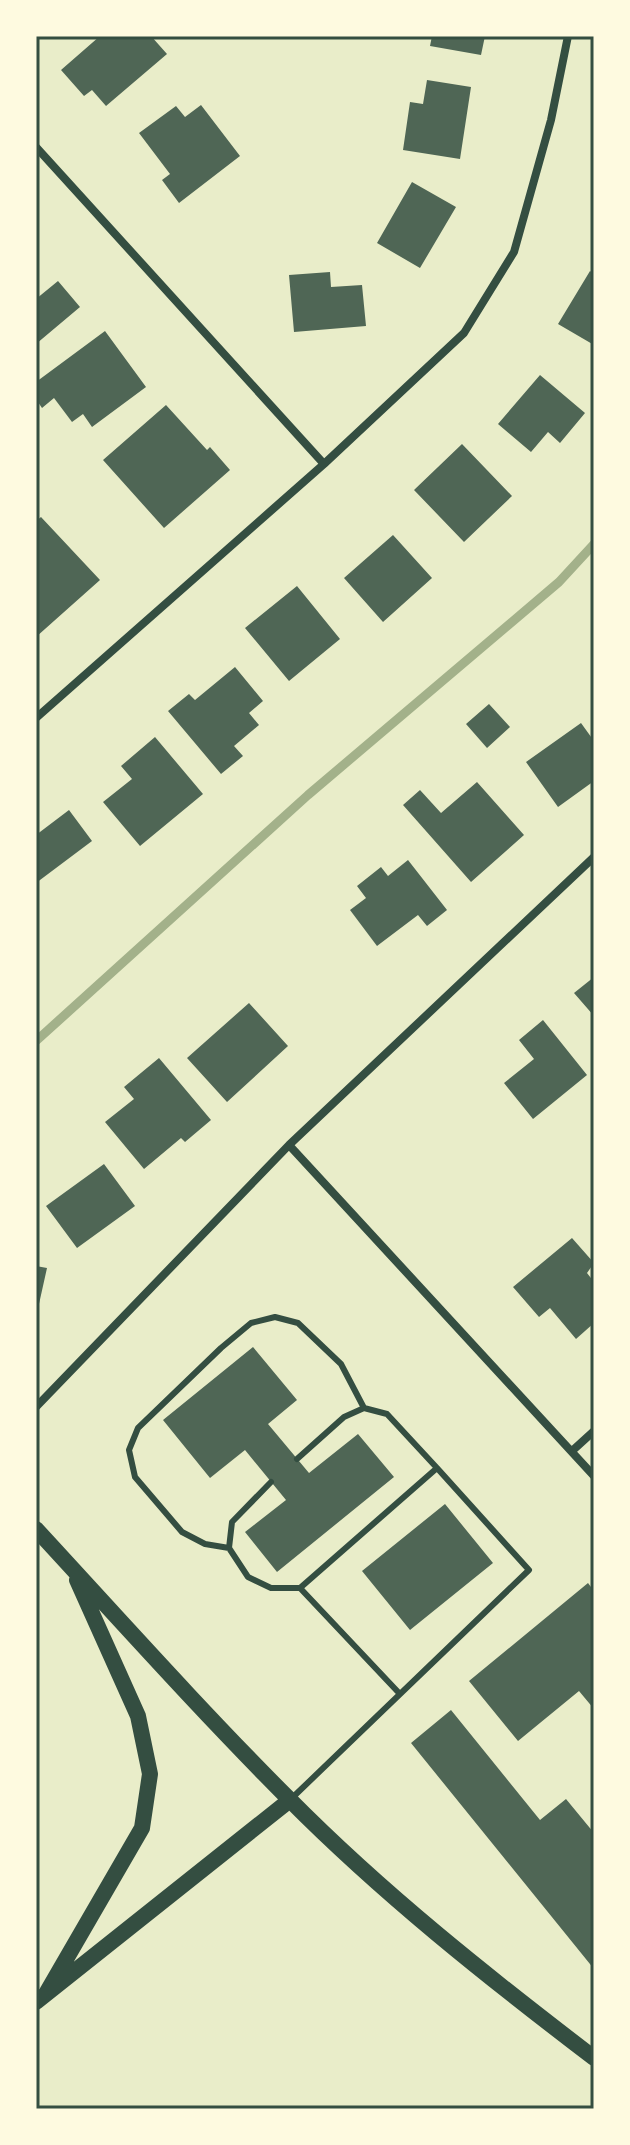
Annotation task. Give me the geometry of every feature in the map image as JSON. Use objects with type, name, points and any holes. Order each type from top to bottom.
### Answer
[{"type":"main road","points":[[36,1529],[290,1800],[416,1915],[498,1984],[594,2058]]},
{"type":"main road","points":[[42,1997],[142,1828],[150,1774],[138,1716],[72,1568]]},
{"type":"main road","points":[[42,1997],[290,1800]]},
{"type":"street","points":[[36,718],[324,464],[464,333],[514,252],[551,120],[568,36]]},
{"type":"street","points":[[36,147],[324,464]]},
{"type":"street","points":[[36,1407],[289,1145],[594,857]]},
{"type":"street","points":[[289,1145],[594,1476]]},
{"type":"street","points":[[572,1451],[594,1431]]},
{"type":"lane","points":[[229,1548],[205,1544],[182,1532],[135,1477],[129,1450],[138,1428],[251,1323],[275,1317],[298,1323],[341,1364],[364,1408]]},
{"type":"lane","points":[[290,1800],[529,1570],[387,1414],[364,1408],[344,1417],[297,1459]]},
{"type":"lane","points":[[271,1482],[232,1522],[229,1548],[248,1577],[271,1588],[300,1588],[437,1468]]},
{"type":"lane","points":[[300,1588],[399,1693]]},
{"type":"building","points":[[100,36],[151,36],[167,54],[106,106],[92,90],[84,96],[61,70]]},
{"type":"building","points":[[432,36],[485,36],[481,55],[430,46]]},
{"type":"building","points":[[427,80],[471,87],[460,159],[403,150],[410,102],[423,104]]},
{"type":"building","points":[[201,105],[240,156],[179,203],[162,180],[170,174],[139,133],[176,106],[185,117]]},
{"type":"building","points":[[412,182],[456,207],[420,268],[377,243]]},
{"type":"building","points":[[590,271],[594,274],[594,345],[558,324]]},
{"type":"building","points":[[330,272],[331,287],[362,285],[366,326],[294,332],[289,275]]},
{"type":"building","points":[[58,281],[80,307],[36,344],[36,299]]},
{"type":"building","points":[[105,331],[146,387],[92,427],[83,414],[72,422],[54,398],[42,408],[36,399],[36,382]]},
{"type":"building","points":[[540,375],[585,413],[560,443],[548,432],[531,452],[498,424]]},
{"type":"building","points":[[166,405],[230,470],[164,528],[103,460]]},
{"type":"building","points":[[462,444],[512,496],[464,542],[414,490]]},
{"type":"building","points":[[41,517],[100,580],[36,637],[36,521]]},
{"type":"building","points":[[393,535],[432,578],[383,622],[344,578]]},
{"type":"building","points":[[297,586],[340,639],[289,681],[245,628]]},
{"type":"building","points":[[235,667],[263,701],[249,713],[259,725],[234,746],[243,756],[221,774],[168,711],[189,694],[195,700]]},
{"type":"building","points":[[489,704],[510,727],[487,748],[466,724]]},
{"type":"building","points":[[581,723],[594,741],[594,781],[558,807],[526,762]]},
{"type":"building","points":[[155,737],[203,794],[140,846],[103,802],[132,779],[121,766]]},
{"type":"building","points":[[477,782],[524,835],[471,882],[403,805],[420,790],[441,813]]},
{"type":"building","points":[[69,810],[92,841],[36,883],[36,835]]},
{"type":"building","points":[[408,860],[447,910],[427,926],[418,915],[377,946],[350,910],[366,898],[357,886],[381,867],[388,876]]},
{"type":"building","points":[[594,977],[594,1016],[574,993]]},
{"type":"building","points":[[249,1003],[288,1046],[227,1102],[187,1058]]},
{"type":"building","points":[[543,1020],[587,1075],[533,1119],[504,1083],[534,1059],[519,1040]]},
{"type":"building","points":[[159,1058],[211,1120],[185,1142],[181,1138],[144,1169],[105,1122],[134,1099],[124,1087]]},
{"type":"building","points":[[104,1164],[135,1206],[77,1248],[46,1206]]},
{"type":"building","points":[[572,1238],[594,1263],[587,1273],[594,1282],[594,1323],[576,1339],[550,1308],[539,1317],[513,1287]]},
{"type":"building","points":[[36,1266],[47,1268],[37,1313],[36,1313]]},
{"type":"building","points":[[253,1347],[297,1400],[268,1424],[309,1473],[358,1434],[394,1477],[277,1572],[245,1532],[286,1500],[245,1450],[210,1478],[163,1420]]},
{"type":"building","points":[[445,1504],[493,1563],[410,1630],[362,1571]]},
{"type":"building","points":[[588,1583],[594,1591],[594,1709],[579,1691],[518,1741],[469,1681]]},
{"type":"building","points":[[451,1710],[540,1820],[566,1799],[594,1833],[594,1969],[411,1743]]},
{"type":"waterway","points":[[36,1041],[308,795],[559,582],[594,544]]}]
